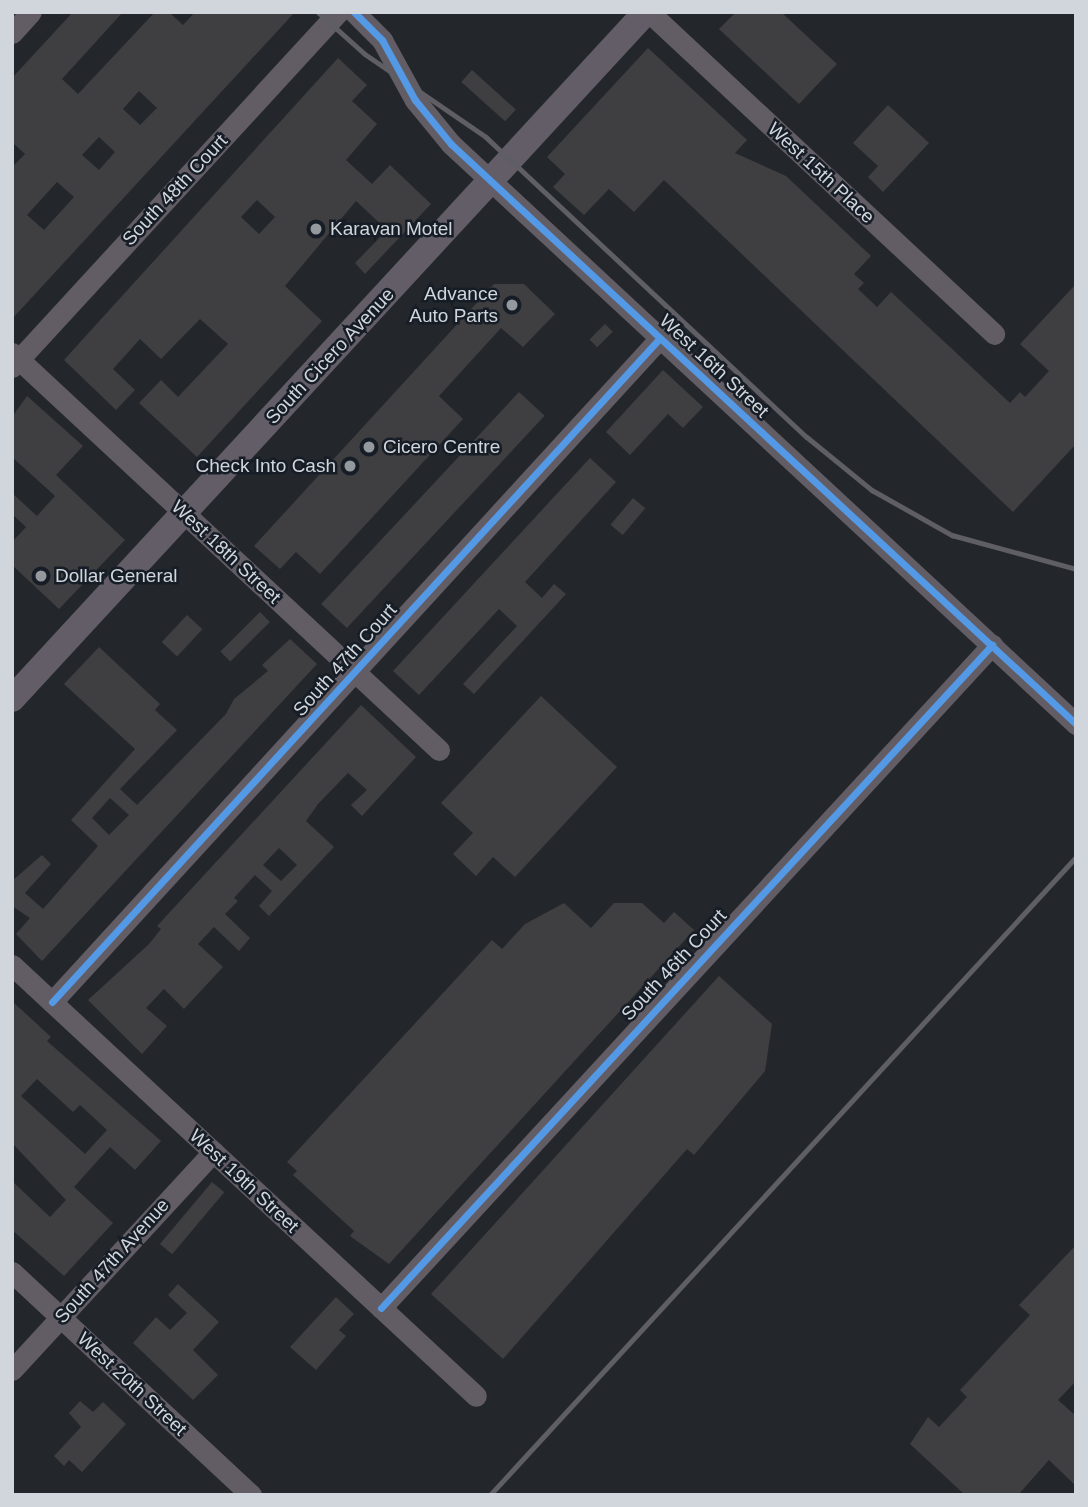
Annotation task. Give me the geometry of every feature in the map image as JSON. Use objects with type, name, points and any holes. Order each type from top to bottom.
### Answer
[{"type":"main road","name":"South Cicero Avenue","points":[[12,699],[648,12]]},
{"type":"street","points":[[12,33],[32,12]]},
{"type":"street","name":"South 48th Court","points":[[15,360],[338,12]]},
{"type":"street","name":"West 16th Street","points":[[354,12],[382,40],[435,125],[491,181],[1076,724]]},
{"type":"street","name":"West 15th Place","points":[[648,12],[993,334]]},
{"type":"street","name":"South 47th Court","points":[[52,1003],[660,338]]},
{"type":"street","name":"West 18th Street","points":[[15,360],[439,750]]},
{"type":"street","name":"South 46th Court","points":[[382,1308],[992,645]]},
{"type":"street","name":"West 19th Street","points":[[12,965],[476,1396]]},
{"type":"street","name":"South 47th Avenue","points":[[12,1370],[212,1152]]},
{"type":"street","name":"West 20th Street","points":[[12,1272],[251,1495]]},
{"type":"building","points":[[73,12],[123,12],[62,79],[78,94],[155,12],[169,12],[183,25],[195,12],[295,12],[12,319],[12,167],[25,154],[12,142],[12,78]],"holes":[[[139,91],[157,108],[140,125],[123,109]],[[99,137],[115,152],[99,170],[82,155]],[[57,182],[74,197],[44,230],[27,215]]]},
{"type":"building","points":[[736,12],[781,12],[837,64],[799,104],[719,29]]},
{"type":"building","points":[[648,48],[747,140],[735,153],[786,176],[871,256],[854,274],[864,283],[858,289],[877,307],[891,292],[1010,403],[1020,392],[1025,397],[1049,371],[1020,344],[1076,284],[1076,444],[1013,512],[664,180],[634,212],[609,189],[584,215],[553,187],[565,174],[547,157]]},
{"type":"building","points":[[338,58],[367,85],[352,101],[377,124],[346,160],[372,184],[390,165],[431,204],[365,274],[355,263],[387,230],[356,201],[285,286],[322,321],[197,457],[139,403],[161,380],[178,397],[228,344],[200,319],[161,359],[140,339],[113,369],[135,390],[116,410],[64,360]],"holes":[[[257,200],[275,217],[259,234],[241,217]]]},
{"type":"building","points":[[472,70],[516,109],[505,121],[461,82]]},
{"type":"building","points":[[888,105],[929,143],[883,192],[868,177],[878,166],[853,143]]},
{"type":"building","name":"Cicero Centre","points":[[494,284],[524,284],[555,314],[523,347],[501,328],[439,396],[463,419],[320,574],[296,552],[280,569],[254,546]]},
{"type":"building","points":[[605,324],[613,332],[597,347],[589,340]]},
{"type":"building","points":[[663,370],[703,407],[683,428],[668,414],[630,455],[606,432]]},
{"type":"building","points":[[519,392],[545,416],[347,628],[321,604]]},
{"type":"building","points":[[27,396],[83,446],[56,475],[125,540],[59,609],[12,565],[12,542],[26,527],[12,514],[12,493],[37,516],[55,496],[12,457],[12,417]]},
{"type":"building","points":[[590,458],[616,482],[525,582],[542,598],[554,584],[566,594],[474,694],[463,684],[517,626],[499,609],[419,695],[393,671]]},
{"type":"building","points":[[633,498],[645,508],[623,535],[611,525]]},
{"type":"building","points":[[260,612],[270,622],[230,661],[220,652]]},
{"type":"building","points":[[187,615],[202,629],[177,656],[162,642]]},
{"type":"building","points":[[290,639],[317,664],[42,961],[16,934],[30,918],[12,906],[12,881],[42,855],[51,864],[25,893],[43,909],[98,846],[71,820],[135,749],[64,684],[99,647],[160,704],[155,710],[177,730],[120,789],[137,805],[226,714],[234,699],[268,671],[262,665]],"holes":[[[110,798],[129,815],[109,835],[92,818]]]},
{"type":"building","points":[[541,696],[617,767],[515,877],[493,857],[476,876],[453,854],[473,833],[441,803]]},
{"type":"building","points":[[361,705],[416,757],[362,816],[351,805],[367,790],[348,773],[318,804],[306,821],[334,847],[269,916],[259,906],[272,891],[255,875],[234,898],[238,901],[225,914],[250,938],[239,951],[214,927],[198,944],[223,967],[184,1009],[164,989],[146,1008],[167,1026],[142,1054],[88,1000],[149,944],[161,929],[157,926]],"holes":[[[279,848],[297,865],[281,881],[263,865]]]},
{"type":"building","points":[[564,903],[591,928],[614,903],[642,903],[664,923],[674,912],[694,930],[389,1264],[350,1236],[354,1231],[293,1175],[297,1171],[287,1162],[492,940],[502,949],[525,924]]},
{"type":"building","points":[[719,976],[772,1024],[765,1071],[694,1155],[687,1149],[503,1359],[431,1294]]},
{"type":"building","points":[[12,1001],[51,1037],[47,1041],[161,1141],[135,1170],[110,1147],[74,1187],[113,1223],[64,1276],[12,1230],[12,1181],[50,1217],[66,1200],[12,1143]],"holes":[[[37,1079],[73,1112],[80,1105],[107,1130],[85,1154],[21,1096]]]},
{"type":"building","points":[[212,1182],[224,1192],[172,1254],[160,1244]]},
{"type":"building","points":[[1076,1245],[1076,1381],[1058,1400],[1076,1416],[1076,1486],[1049,1460],[1018,1495],[965,1495],[910,1444],[928,1417],[939,1427],[967,1397],[960,1390],[1030,1315],[1019,1305]]},
{"type":"building","points":[[178,1284],[219,1322],[193,1350],[218,1375],[193,1400],[133,1343],[156,1317],[170,1330],[187,1313],[168,1295]]},
{"type":"building","points":[[336,1297],[354,1314],[339,1330],[346,1336],[316,1370],[290,1347]]},
{"type":"building","points":[[80,1401],[93,1412],[103,1402],[126,1424],[82,1472],[69,1460],[64,1466],[54,1456],[81,1427],[69,1413]]},
{"type":"railway","points":[[318,12],[365,54],[486,137],[807,437],[872,490],[952,535],[1076,569]]},
{"type":"railway","points":[[490,1495],[1076,857]]},
{"type":"cycle path","points":[[354,12],[382,40],[415,100],[451,144],[1076,724]]},
{"type":"cycle path","points":[[52,1002],[660,338]]},
{"type":"cycle path","points":[[381,1308],[992,645]]},
{"type":"place","name":"Karavan Motel","points":[[316,229]]},
{"type":"place","name":"Advance Auto Parts","points":[[512,305]]},
{"type":"place","name":"Cicero Centre","points":[[369,447]]},
{"type":"place","name":"Check Into Cash","points":[[350,466]]},
{"type":"place","name":"Dollar General","points":[[41,576]]}]
